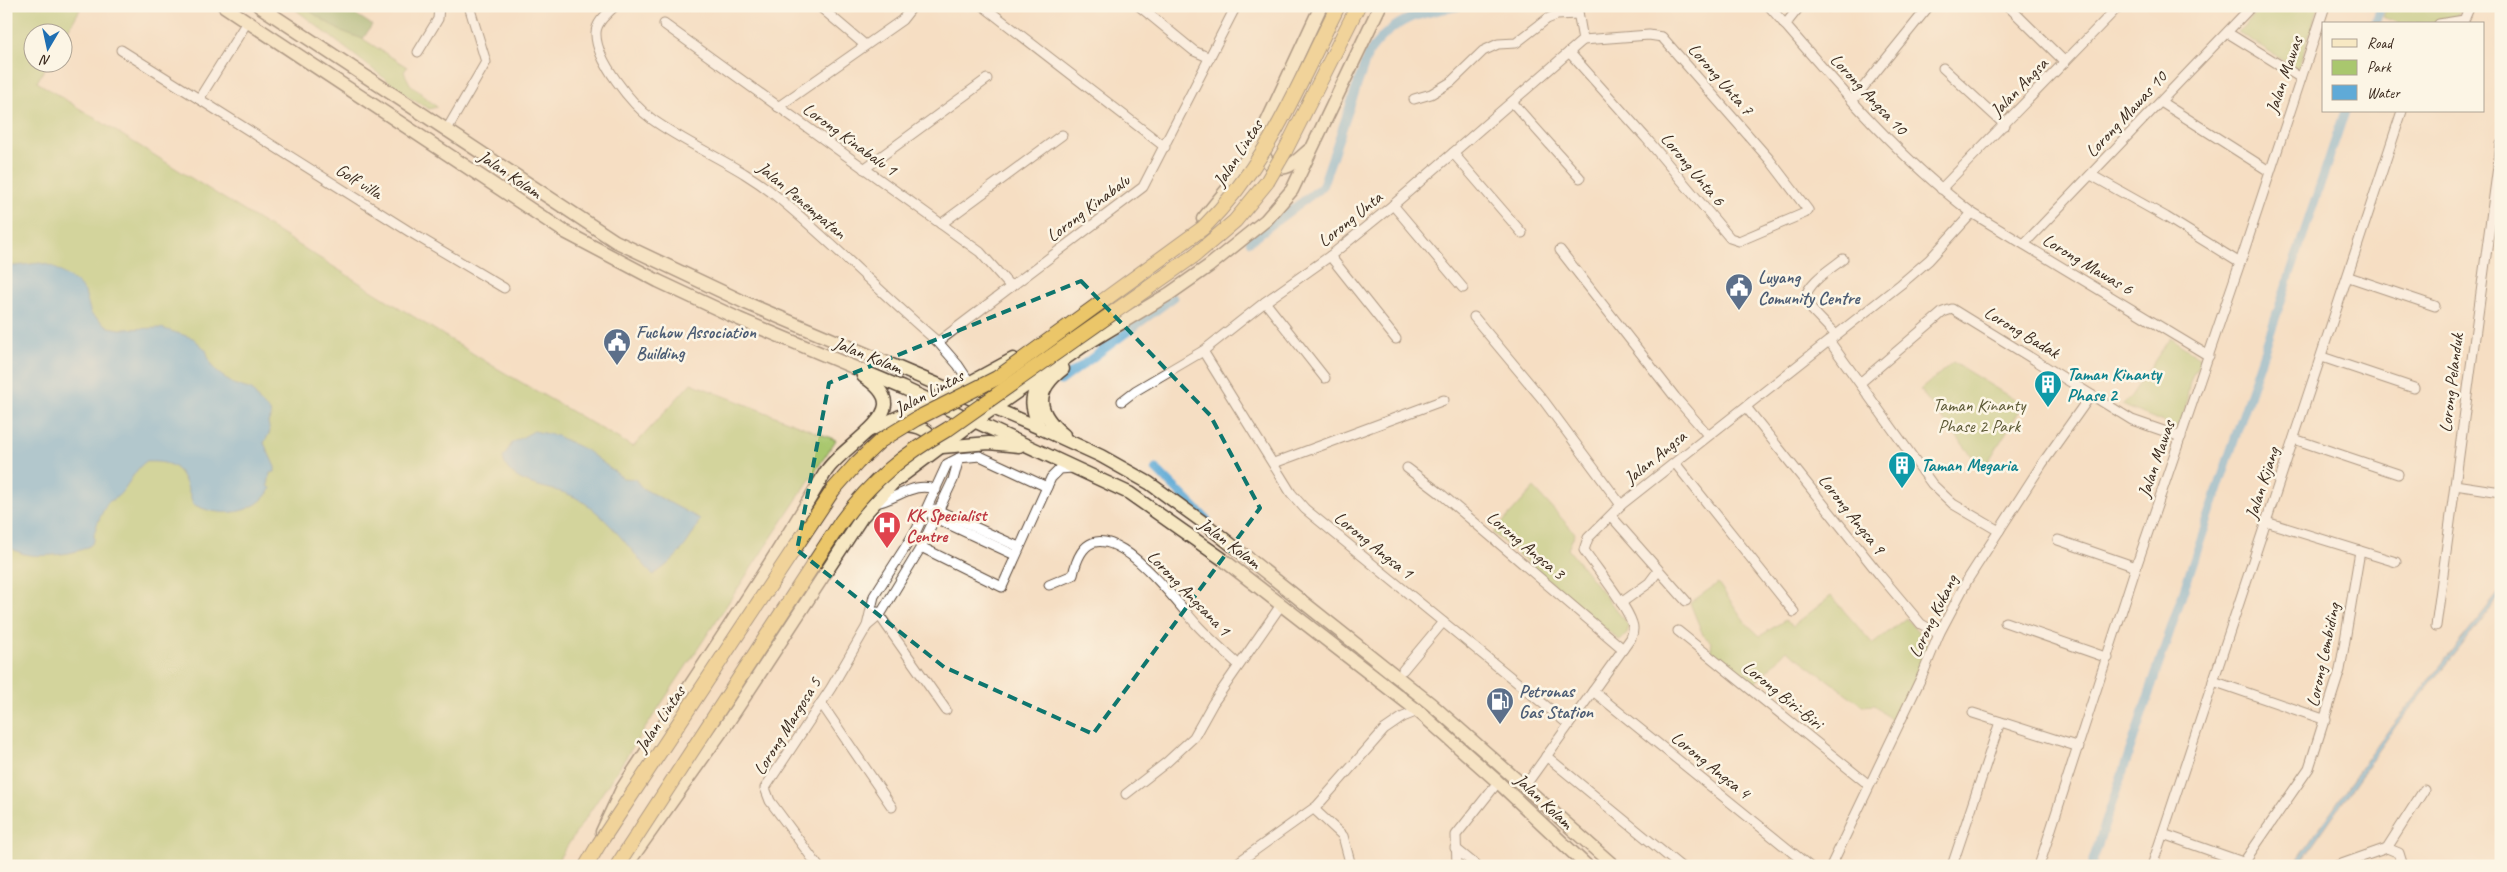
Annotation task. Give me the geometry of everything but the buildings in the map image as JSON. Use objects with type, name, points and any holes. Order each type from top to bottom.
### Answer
[{"type":"highway","name":"Jalan Lintas","points":[[586,866],[833,490],[857,462],[880,441],[916,418],[1005,373],[1203,228],[1236,193],[1265,150],[1338,6]]},
{"type":"highway","name":"Jalan Lintas","points":[[617,866],[841,522],[870,485],[908,453],[972,413],[1195,255],[1228,227],[1267,182],[1285,151],[1358,6]]},
{"type":"main road","name":"Jalan Kolam","points":[[224,6],[589,245],[739,319],[932,402],[1078,469],[1147,504],[1282,605],[1418,711],[1498,782],[1587,866]]},
{"type":"main road","name":"Jalan Kolam","points":[[259,6],[446,132],[615,241],[746,303],[1073,443],[1101,456],[1176,501],[1431,704],[1614,866]]},
{"type":"main road","name":"Jalan Lintas","points":[[868,431],[932,402],[1004,365],[1200,223],[1229,187],[1259,139],[1321,6]]},
{"type":"main road","points":[[1073,443],[1046,416],[1042,408],[1044,388],[1059,372],[1138,319],[1236,245],[1276,210],[1292,190],[1380,6]]},
{"type":"main road","points":[[306,38],[313,53],[309,61]]},
{"type":"main road","points":[[1268,117],[1262,146],[1263,154],[1271,165],[1286,167],[1311,148]]},
{"type":"main road","points":[[626,866],[726,725],[862,517],[894,482],[942,448],[974,422],[996,409],[1083,346],[1169,294]]},
{"type":"main road","points":[[875,358],[900,378],[899,381],[892,384]]},
{"type":"main road","points":[[599,844],[622,789],[796,522],[828,468],[868,431],[881,414],[885,405],[883,398],[871,381],[843,364]]},
{"type":"main road","points":[[1039,378],[1031,399],[1033,413],[1040,428]]},
{"type":"main road","points":[[884,425],[920,427],[928,432],[930,446],[908,471]]},
{"type":"main road","points":[[942,448],[989,443],[1030,447]]},
{"type":"main road","points":[[1382,665],[1388,676],[1423,704],[1418,711]]},
{"type":"main road","points":[[1525,786],[1521,792],[1521,800],[1525,807]]},
{"type":"street","points":[[418,52],[438,19],[439,6]]},
{"type":"street","points":[[446,132],[486,62],[469,6]]},
{"type":"street","name":"Jalan Penempatan","points":[[615,6],[602,19],[596,31],[597,45],[614,80],[650,118],[752,176],[782,200],[938,342],[958,365],[970,383]]},
{"type":"street","points":[[819,6],[865,45]]},
{"type":"street","points":[[778,107],[902,20],[914,6]]},
{"type":"street","points":[[983,6],[1165,147]]},
{"type":"street","points":[[1139,6],[1194,51],[1210,58]]},
{"type":"street","name":"Lorong Kinabalu","points":[[938,342],[1143,187],[1236,6]]},
{"type":"street","name":"Lorong Angsa 10","points":[[1768,6],[1890,140],[1941,190],[1952,198]]},
{"type":"street","points":[[1785,25],[1800,6]]},
{"type":"street","points":[[1853,100],[1928,6]]},
{"type":"street","points":[[2008,6],[2065,62]]},
{"type":"street","name":"Jalan Angsa","points":[[1941,190],[2119,6]]},
{"type":"street","name":"Lorong Mawas 10","points":[[2024,244],[2252,6]]},
{"type":"street","name":"Jalan Mawas","points":[[2039,866],[2108,658],[2136,566],[2209,356],[2325,6]]},
{"type":"street","points":[[2452,22],[2464,20],[2470,6]]},
{"type":"street","points":[[1414,99],[1432,94],[1451,82],[1483,51],[1498,44],[1516,43],[1546,19],[1557,15],[1577,10],[1582,40]]},
{"type":"street","points":[[199,99],[247,22]]},
{"type":"street","name":"Lorong Kinabalu 1","points":[[664,24],[980,252],[1010,287]]},
{"type":"street","points":[[2228,33],[2301,78]]},
{"type":"street","name":"Lorong Unta 7","points":[[1582,40],[1649,35],[1662,37],[1806,205]]},
{"type":"street","name":"Lorong Unta","points":[[1122,402],[1135,391],[1203,352],[1266,302],[1330,256],[1393,205],[1582,40]]},
{"type":"street","name":"Golf villa","points":[[121,50],[410,232],[504,288]]},
{"type":"street","name":"Lorong Unta 6","points":[[1569,52],[1735,241],[1806,213],[1808,210],[1806,205]]},
{"type":"street","points":[[1943,68],[2004,125]]},
{"type":"street","points":[[864,169],[988,79]]},
{"type":"street","points":[[1512,102],[1580,178]]},
{"type":"street","points":[[2161,102],[2269,172]]},
{"type":"street","name":"Jalan Kijang","points":[[2152,866],[2349,277],[2402,112]]},
{"type":"street","points":[[941,224],[1062,134]]},
{"type":"street","name":"Lorong Pelanduk","points":[[2436,626],[2496,206],[2501,144]]},
{"type":"street","points":[[1453,153],[1522,233]]},
{"type":"street","points":[[2091,175],[2166,217],[2240,263]]},
{"type":"street","name":"Lorong Mawas 6","points":[[1952,198],[1972,213],[2209,356]]},
{"type":"street","points":[[1393,205],[1463,288]]},
{"type":"street","name":"Jalan Angsa","points":[[1525,786],[1623,649],[1633,632],[1632,623],[1584,550],[1588,538],[1621,505],[1833,339],[1915,272],[1972,213]]},
{"type":"street","points":[[1560,250],[1675,397],[1708,435]]},
{"type":"street","points":[[1330,256],[1396,339]]},
{"type":"street","points":[[1843,259],[1812,284],[1806,291],[1805,298],[1860,383],[1923,473],[1940,494],[1969,514],[1999,531]]},
{"type":"street","points":[[2349,277],[2435,306]]},
{"type":"street","points":[[1266,302],[1325,378]]},
{"type":"street","name":"Lorong Badak","points":[[1860,383],[1948,308],[2132,420],[2181,437]]},
{"type":"street","points":[[1474,317],[1544,401],[1621,505]]},
{"type":"street","name":"Lorong Angsa 1","points":[[1203,352],[1291,493],[1306,509],[1568,724]]},
{"type":"street","points":[[2322,357],[2414,388]]},
{"type":"street","name":"Lorong Kukang","points":[[1831,866],[1868,785],[1922,676],[1939,634],[1968,579],[2042,464],[2091,394]]},
{"type":"street","points":[[1274,463],[1444,400]]},
{"type":"street","name":"Lorong Angsa 9","points":[[1746,407],[1878,574],[1921,624],[1939,634]]},
{"type":"street","points":[[2294,439],[2398,474]]},
{"type":"street","points":[[959,458],[980,456],[1047,487]]},
{"type":"street","name":"Lorong Margosa 5","points":[[867,626],[874,596],[928,508],[942,473],[948,464],[959,458]]},
{"type":"street","name":"Lorong Margosa 5","points":[[818,866],[770,801],[765,788],[821,702],[867,626],[880,615],[921,547],[953,480],[959,458]]},
{"type":"street","points":[[1675,463],[1794,612]]},
{"type":"street","name":"Lorong Angsa 3","points":[[1408,468],[1623,649]]},
{"type":"street","points":[[921,547],[1002,587],[1055,472],[1060,469],[1078,469]]},
{"type":"street","points":[[2455,485],[2501,492]]},
{"type":"street","points":[[875,503],[899,496],[918,486],[936,490]]},
{"type":"street","points":[[928,508],[1017,551]]},
{"type":"street","points":[[1612,516],[1686,601]]},
{"type":"street","points":[[2266,522],[2396,562]]},
{"type":"street","points":[[2058,540],[2136,566]]},
{"type":"street","name":"Lorong Angsana 1","points":[[1049,585],[1073,575],[1080,552],[1087,544],[1097,541],[1109,542],[1128,554],[1161,582],[1196,624],[1239,665]]},
{"type":"street","name":"Lorong Lembiding","points":[[2244,862],[2309,768],[2326,720],[2340,670],[2360,551]]},
{"type":"street","points":[[1620,603],[1649,583],[1658,571]]},
{"type":"street","points":[[1126,794],[1167,762],[1194,737],[1239,665],[1282,605]]},
{"type":"street","points":[[871,608],[880,615],[946,710]]},
{"type":"street","points":[[1403,670],[1443,622]]},
{"type":"street","points":[[2005,622],[2108,658]]},
{"type":"street","name":"Lorong Biri-Biri","points":[[1678,631],[1868,785]]},
{"type":"street","points":[[2213,681],[2326,720]]},
{"type":"street","name":"Lorong Angsa 4","points":[[1593,691],[1809,866]]},
{"type":"street","points":[[821,702],[892,806]]},
{"type":"street","points":[[1232,866],[1314,808],[1384,730],[1403,717],[1418,711]]},
{"type":"street","points":[[1973,713],[2079,747]]},
{"type":"street","points":[[1952,866],[2000,722]]},
{"type":"street","points":[[1546,756],[1680,866]]},
{"type":"street","points":[[1458,866],[1455,848],[1456,835],[1462,824],[1498,782]]},
{"type":"street","points":[[2336,866],[2387,848],[2424,790]]},
{"type":"street","points":[[1314,808],[1343,836],[1351,866]]},
{"type":"street","points":[[2163,834],[2254,866]]},
{"type":"street","points":[[1455,848],[1477,866]]},
{"type":"street","points":[[2387,848],[2399,853],[2403,866]]},
{"type":"highlighted area","points":[[1081,281],[1210,415],[1260,508],[1093,734],[944,667],[797,550],[829,383]]},
{"type":"green space","points":[[6,6],[82,6],[72,23],[22,22],[22,72],[43,72],[37,82],[493,366],[633,447],[691,383],[836,440],[554,866],[6,866]]},
{"type":"green space","points":[[291,6],[302,6],[339,30],[363,39],[407,67],[404,72],[410,84],[437,107],[429,109],[410,98]]},
{"type":"green space","points":[[302,6],[343,6],[372,25],[363,39],[339,30]]},
{"type":"green space","points":[[2263,6],[2319,6],[2298,69],[2238,32]]},
{"type":"green space","points":[[2387,6],[2462,6],[2454,22],[2396,22],[2383,17]]},
{"type":"green space","points":[[2170,338],[2201,358],[2192,376],[2185,411],[2177,428],[2122,405],[2131,396]]},
{"type":"green space","name":"Taman Kinanty Phase 2 Park","points":[[1953,362],[2023,405],[1983,470],[1920,390]]},
{"type":"green space","points":[[1534,488],[1575,533],[1568,549],[1629,626],[1627,634],[1620,641],[1493,533]]},
{"type":"green space","points":[[1718,583],[1746,623],[1760,636],[1785,620],[1793,626],[1831,596],[1873,644],[1906,618],[1930,647],[1895,723],[1874,705],[1863,706],[1787,650],[1753,685],[1712,651],[1711,642],[1703,635],[1690,603]]},
{"type":"water","points":[[40,263],[52,266],[77,283],[85,292],[91,314],[109,327],[120,329],[161,328],[193,338],[206,350],[211,365],[217,372],[233,384],[252,390],[260,402],[270,411],[271,417],[268,422],[270,432],[264,443],[275,467],[275,472],[270,473],[268,486],[271,488],[264,497],[256,504],[236,512],[214,511],[203,508],[193,504],[183,477],[173,466],[157,462],[145,462],[135,472],[124,490],[108,502],[94,534],[94,540],[89,546],[64,554],[36,556],[20,553],[6,543],[6,267]]},
{"type":"water","points":[[534,431],[557,436],[586,450],[623,478],[635,479],[642,488],[700,519],[692,536],[681,551],[653,575],[615,530],[582,501],[561,492],[531,484],[513,474],[503,458],[512,443]]},
{"type":"water","points":[[2501,590],[2501,596],[2396,726],[2298,866],[2293,866],[2379,742]]},
{"type":"waterway","points":[[1250,241],[1322,187],[1368,54],[1378,41],[1398,24],[1408,19],[1460,6]]},
{"type":"waterway","points":[[2376,22],[2381,6]]},
{"type":"waterway","points":[[2091,866],[2345,112]]},
{"type":"waterway","points":[[1061,381],[1173,298]]},
{"type":"waterway","points":[[1156,469],[1207,520]]},
{"type":"place","name":"Luyang Comunity Centre","points":[[1739,311]]},
{"type":"place","name":"Fuchow Association Building","points":[[617,366]]},
{"type":"place","name":"Taman Kinanty Phase 2","points":[[2048,408]]},
{"type":"place","name":"Taman Megaria","points":[[1902,489]]},
{"type":"place","name":"KK Specialist Centre","points":[[887,549]]},
{"type":"place","name":"Petronas Gas Station","points":[[1500,725]]}]
